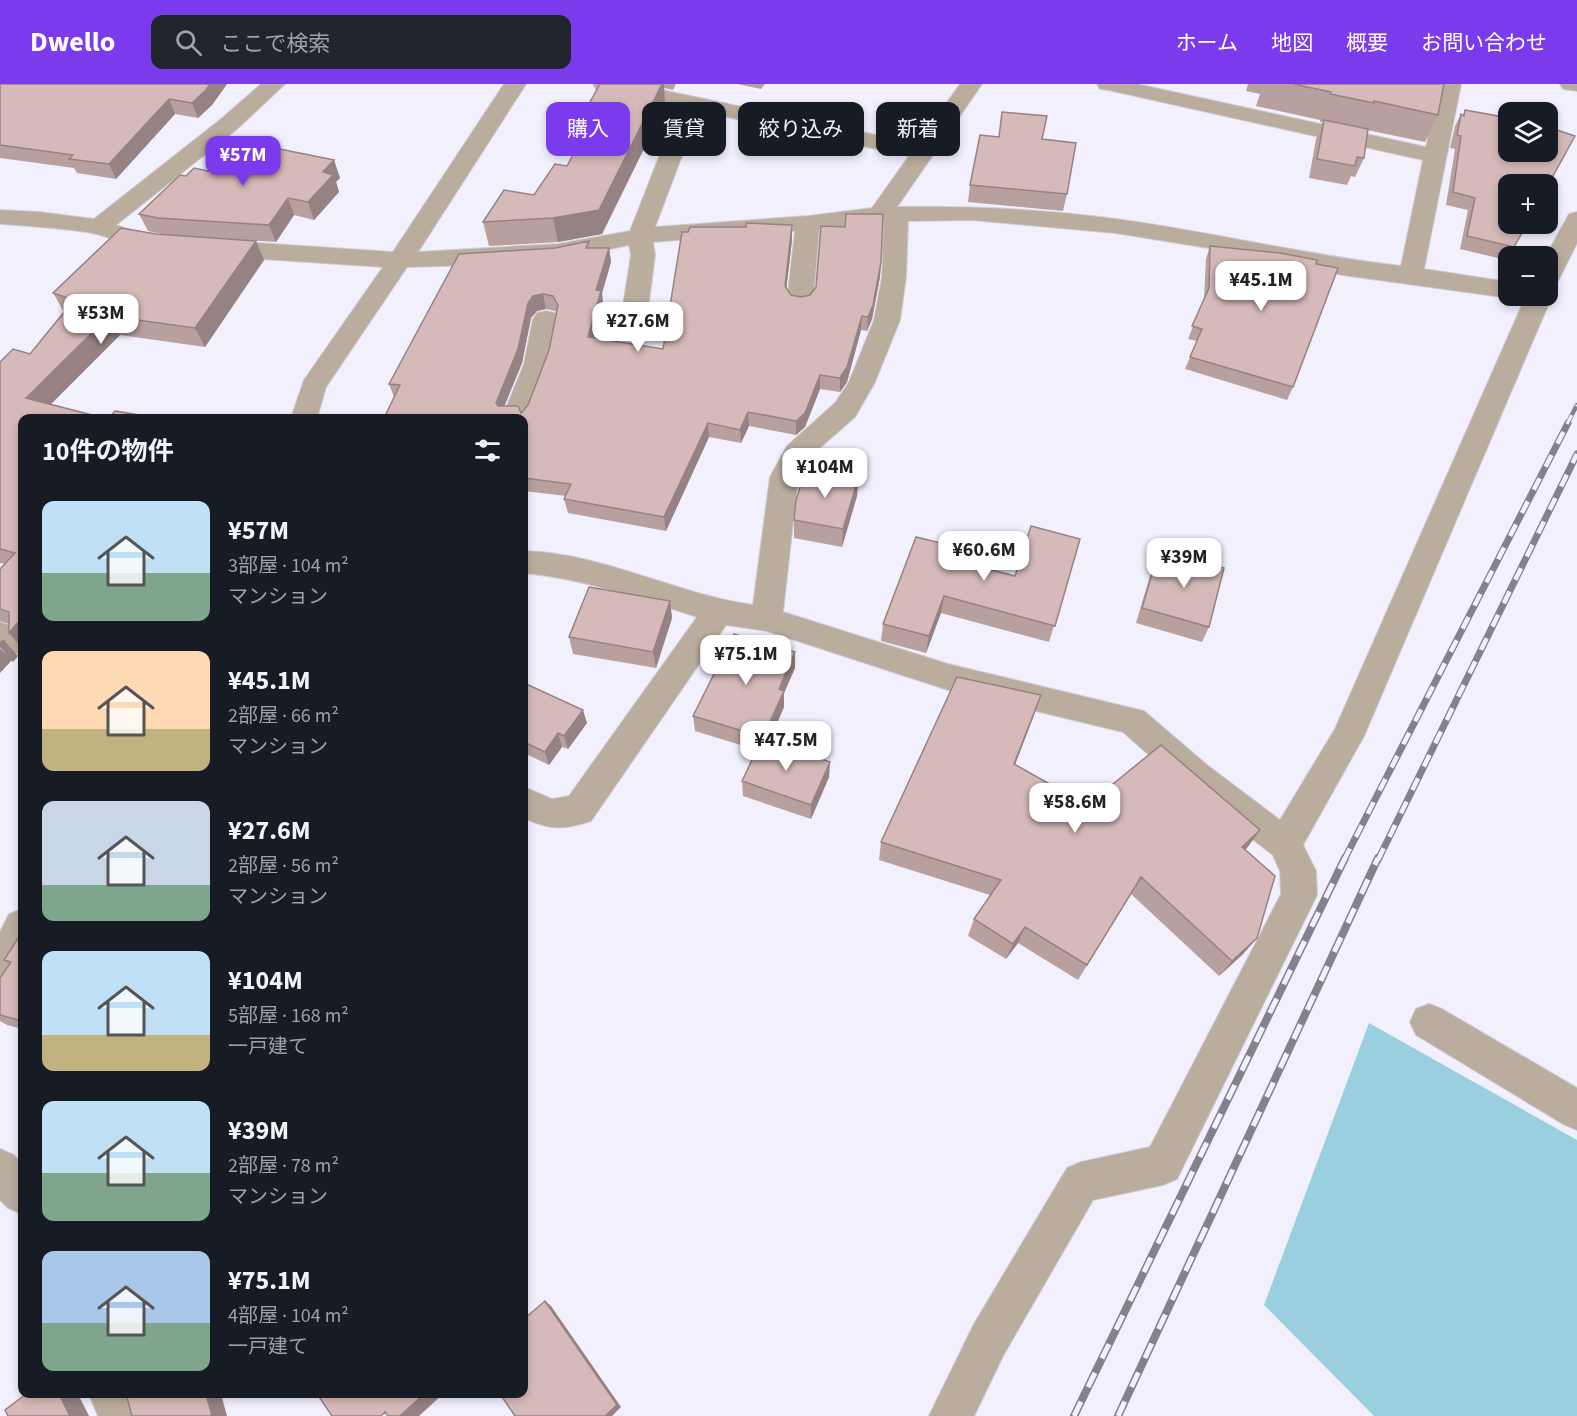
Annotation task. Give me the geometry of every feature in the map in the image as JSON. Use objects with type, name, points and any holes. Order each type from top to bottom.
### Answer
[{"type":"street","points":[[99,227],[229,124],[274,84]]},
{"type":"street","points":[[305,414],[313,386],[400,260],[515,84]]},
{"type":"street","points":[[604,84],[686,102]]},
{"type":"street","points":[[958,102],[971,84]]},
{"type":"street","points":[[1108,84],[1435,156]]},
{"type":"street","points":[[1411,274],[1450,84]]},
{"type":"street","points":[[1571,84],[1577,85]]},
{"type":"street","points":[[726,110],[876,142]]},
{"type":"street","points":[[633,325],[643,255],[640,236],[671,156]]},
{"type":"street","points":[[767,619],[784,477],[797,453],[845,410],[862,381],[886,320],[894,277],[888,214],[920,156]]},
{"type":"street","points":[[0,217],[39,219],[99,227],[129,238],[183,245],[400,260],[515,256],[558,252],[640,236],[807,223],[888,214],[971,213],[1115,226],[1227,244],[1342,267],[1411,274],[1498,288]]},
{"type":"street","points":[[1558,257],[1577,219]]},
{"type":"street","points":[[800,300],[807,223]]},
{"type":"street","points":[[1285,844],[1348,735],[1535,306]]},
{"type":"street","points":[[517,414],[537,364],[546,319]]},
{"type":"street","points":[[528,562],[550,564],[600,574],[718,612],[767,619],[948,677],[1133,721],[1195,775],[1285,844],[1298,870],[1299,895],[1162,1165],[1081,1182],[989,1339],[951,1416]]},
{"type":"street","points":[[528,804],[550,814],[579,810],[718,612]]},
{"type":"street","points":[[0,634],[18,641]]},
{"type":"street","points":[[0,970],[18,934]]},
{"type":"street","points":[[1429,1022],[1577,1110]]},
{"type":"street","points":[[0,1169],[18,1189]]},
{"type":"street","points":[[113,1398],[121,1416]]},
{"type":"water","points":[[1369,1023],[1577,1140],[1577,1416],[1374,1416],[1264,1305]]},
{"type":"building","points":[[0,84],[210,84],[192,103],[169,99],[109,164],[69,159],[73,155],[0,145]]},
{"type":"building","points":[[600,84],[662,84],[653,102],[642,102],[642,124],[630,148],[630,102],[590,102]]},
{"type":"building","points":[[1293,84],[1444,84],[1438,115],[1330,94],[1331,92]]},
{"type":"building","points":[[1465,110],[1498,116],[1498,162],[1558,162],[1558,130],[1575,136],[1554,174],[1498,174],[1498,234],[1521,234],[1515,246],[1467,236],[1475,198],[1453,192],[1461,136],[1457,135],[1461,114],[1464,116]]},
{"type":"building","points":[[1002,112],[1047,116],[1042,139],[1076,143],[1067,194],[970,185],[980,135],[999,137]]},
{"type":"building","points":[[1324,120],[1368,129],[1364,158],[1357,157],[1355,166],[1317,159]]},
{"type":"building","points":[[245,142],[334,160],[323,172],[333,175],[308,202],[288,198],[269,225],[158,218],[139,214],[180,175],[186,176],[194,168],[208,171],[219,160],[226,161]]},
{"type":"building","points":[[572,156],[626,156],[599,210],[553,218],[483,222],[504,190],[534,195],[555,164],[567,166]]},
{"type":"building","points":[[846,214],[883,214],[881,262],[873,305],[868,317],[862,316],[847,367],[840,378],[820,375],[805,413],[796,421],[748,412],[740,430],[708,423],[664,517],[564,499],[571,484],[528,479],[528,414],[386,414],[400,385],[389,384],[459,254],[555,248],[589,241],[586,248],[609,248],[596,290],[601,291],[588,337],[663,349],[682,232],[688,232],[690,227],[746,227],[746,223],[792,225],[785,286],[791,295],[801,297],[810,295],[816,287],[821,226],[845,227]],"holes":[[[543,294],[553,296],[558,305],[549,350],[528,405],[521,413],[518,406],[498,406],[496,403],[518,349],[528,303],[533,296]]]},
{"type":"building","points":[[121,228],[156,234],[256,241],[195,328],[109,316],[26,398],[88,414],[18,414],[18,623],[9,633],[9,612],[0,609],[0,569],[15,553],[0,549],[0,362],[13,349],[30,354],[74,300],[53,293]]},
{"type":"building","points":[[1210,246],[1280,253],[1317,260],[1316,264],[1338,268],[1293,387],[1190,357],[1202,329],[1192,326],[1209,288]]},
{"type":"building","points":[[115,411],[133,414],[112,414]]},
{"type":"building","points":[[806,469],[858,479],[843,529],[794,520],[796,500]]},
{"type":"building","points":[[1031,526],[1080,539],[1055,626],[944,596],[929,636],[883,624],[916,537],[957,547],[953,560],[1015,576]]},
{"type":"building","points":[[1169,552],[1224,568],[1209,627],[1142,608],[1155,564],[1165,567]]},
{"type":"building","points":[[589,587],[670,601],[653,652],[569,637]]},
{"type":"building","points":[[734,634],[795,652],[779,689],[784,691],[763,737],[693,716]]},
{"type":"building","points":[[957,677],[1041,695],[1014,764],[1087,805],[1161,745],[1260,830],[1242,847],[1275,876],[1257,938],[1232,961],[1141,877],[1087,965],[1025,927],[1013,944],[974,919],[1001,880],[881,842]]},
{"type":"building","points":[[528,685],[583,710],[564,736],[558,733],[545,752],[528,744]]},
{"type":"building","points":[[762,739],[830,762],[811,805],[742,781]]},
{"type":"building","points":[[18,938],[18,1020],[0,1015],[0,978],[11,962],[4,960]]},
{"type":"building","points":[[545,1301],[617,1405],[605,1416],[515,1416],[503,1398],[528,1398],[528,1316]]},
{"type":"building","points":[[21,1398],[61,1398],[70,1416],[8,1416],[5,1410]]},
{"type":"building","points":[[127,1398],[207,1398],[212,1416],[132,1416]]},
{"type":"building","points":[[320,1398],[420,1398],[400,1416],[388,1416],[385,1412],[381,1416],[332,1416]]},
{"type":"railway","points":[[1567,424],[1577,405]]},
{"type":"railway","points":[[1345,859],[1568,423]]},
{"type":"railway","points":[[1378,860],[1577,454]]},
{"type":"railway","points":[[1118,1416],[1378,858]]},
{"type":"railway","points":[[1074,1416],[1345,859]]}]
